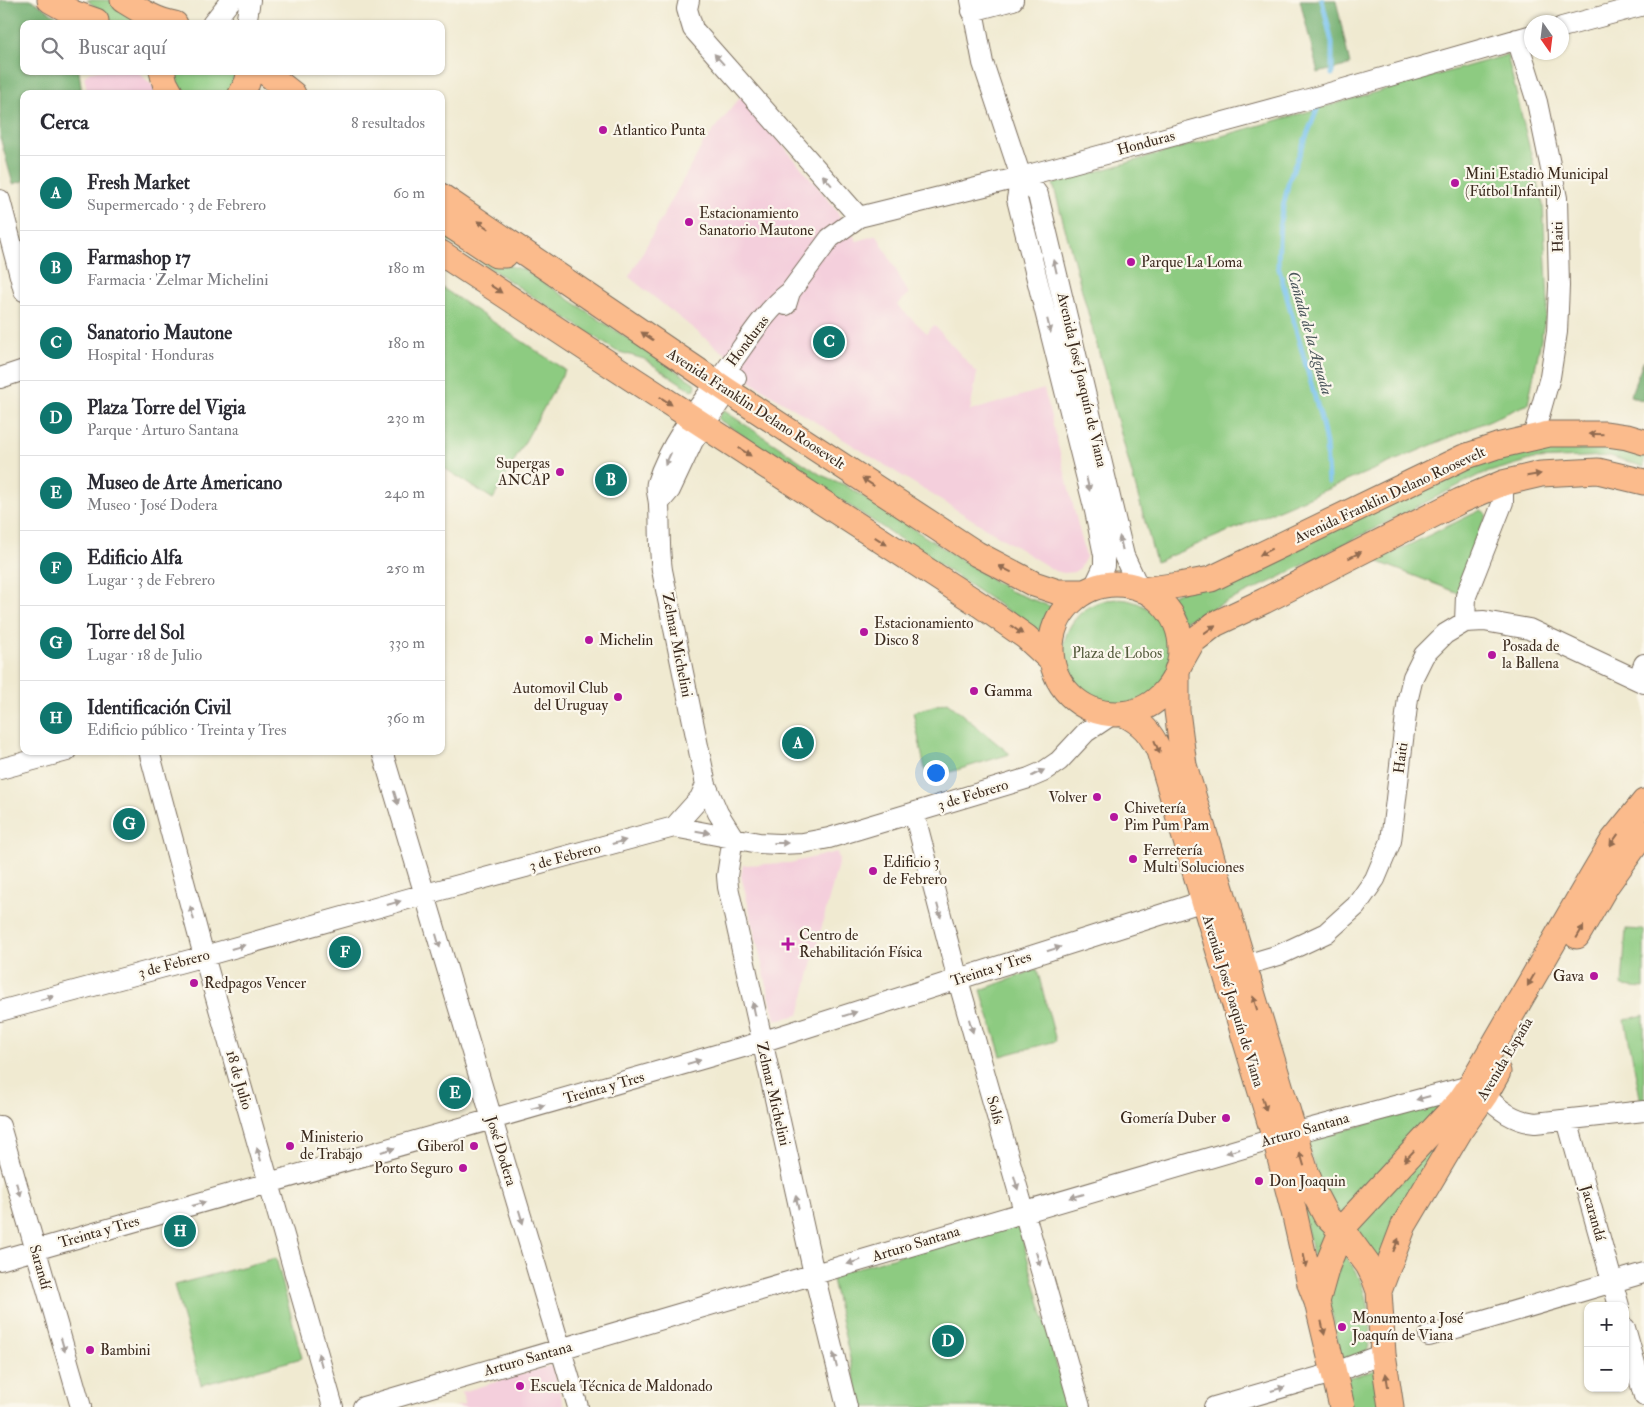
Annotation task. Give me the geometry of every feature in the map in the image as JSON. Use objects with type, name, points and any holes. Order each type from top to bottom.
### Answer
[{"type":"main road","points":[[50,0],[73,14],[92,20]]},
{"type":"main road","points":[[72,0],[96,20]]},
{"type":"main road","points":[[123,0],[161,20]]},
{"type":"main road","points":[[244,90],[249,75]]},
{"type":"main road","points":[[269,75],[288,90]]},
{"type":"main road","name":"Avenida Franklin Delano Roosevelt","points":[[445,199],[722,387],[976,554],[1034,584],[1058,592],[1089,590]]},
{"type":"main road","points":[[445,222],[496,254],[524,254]]},
{"type":"main road","points":[[445,255],[698,422],[982,606],[1026,637],[1051,660]]},
{"type":"main road","name":"Avenida Franklin Delano Roosevelt","points":[[1141,589],[1211,579],[1464,457],[1497,446],[1549,434],[1606,434],[1628,437],[1644,442]]},
{"type":"main road","points":[[1178,668],[1181,647],[1178,629],[1170,613],[1158,599],[1141,589],[1119,585],[1089,590],[1071,602],[1060,614],[1054,628],[1050,644],[1051,660],[1058,680],[1071,697],[1085,707],[1099,712],[1118,714],[1140,710],[1154,702],[1170,685],[1192,642],[1215,624],[1460,501],[1503,482],[1541,474],[1598,471],[1644,482]]},
{"type":"main road","name":"Avenida José Joaquín de Viana","points":[[1178,668],[1178,711],[1184,765],[1234,968],[1284,1136],[1294,1212],[1310,1284],[1317,1302],[1342,1407]]},
{"type":"main road","name":"Avenida José Joaquín de Viana","points":[[1118,714],[1146,728],[1159,751],[1204,901],[1234,968]]},
{"type":"main road","name":"Avenida España","points":[[1379,1291],[1404,1226],[1461,1129],[1478,1090],[1601,861],[1614,839],[1644,802]]},
{"type":"main road","name":"Avenida España","points":[[1341,1232],[1348,1222],[1459,1102],[1478,1090],[1606,886],[1644,833]]},
{"type":"main road","name":"Avenida José Joaquín de Viana","points":[[1284,1136],[1305,1169],[1326,1216],[1349,1239],[1368,1265],[1379,1291],[1383,1354],[1392,1407]]},
{"type":"main road","name":"Avenida José Joaquín de Viana","points":[[1317,1302],[1327,1266],[1341,1232]]},
{"type":"street","points":[[215,20],[230,0]]},
{"type":"street","points":[[247,20],[250,0]]},
{"type":"street","points":[[690,0],[687,9],[693,29],[859,217]]},
{"type":"street","points":[[971,6],[1013,0]]},
{"type":"street","points":[[1569,25],[1644,5]]},
{"type":"street","name":"Avenida José Joaquín de Viana","points":[[971,6],[983,63],[1021,177],[1017,199],[1124,556],[1141,589]]},
{"type":"street","name":"Honduras","points":[[698,422],[777,302],[790,292],[830,238],[859,217],[1021,177],[1309,99],[1524,37]]},
{"type":"street","name":"Haiti","points":[[1529,60],[1557,198],[1557,332],[1550,377],[1533,437]]},
{"type":"street","points":[[0,200],[20,276]]},
{"type":"street","points":[[0,378],[20,371]]},
{"type":"street","name":"Avenida José Joaquín de Viana","points":[[1074,389],[1092,498],[1104,555],[1104,566],[1089,590]]},
{"type":"street","name":"Zelmar Michelini","points":[[698,422],[690,448],[670,490],[659,504],[659,550],[662,570],[706,785],[718,813],[733,837],[727,876],[728,887],[814,1274],[847,1407]]},
{"type":"street","points":[[1503,482],[1503,502],[1466,596],[1465,622],[1484,621],[1529,629],[1642,676]]},
{"type":"street","name":"Haiti","points":[[1234,968],[1279,955],[1326,933],[1356,906],[1375,879],[1391,841],[1408,698],[1413,677],[1424,655],[1446,634],[1465,622]]},
{"type":"street","name":"3 de Febrero","points":[[0,1011],[674,827],[779,844],[803,843],[829,838],[1029,778],[1043,772],[1067,754],[1086,732],[1118,714]]},
{"type":"street","points":[[0,769],[52,755]]},
{"type":"street","name":"18 de Julio","points":[[150,755],[204,956],[333,1407]]},
{"type":"street","name":"José Dodera","points":[[383,755],[578,1407]]},
{"type":"street","points":[[674,827],[700,798],[706,785]]},
{"type":"street","name":"Solís","points":[[914,813],[958,980],[1080,1407]]},
{"type":"street","name":"Treinta y Tres","points":[[0,1260],[761,1042],[1204,901]]},
{"type":"street","points":[[1478,1090],[1495,1106],[1522,1122],[1535,1123],[1644,1111]]},
{"type":"street","name":"Arturo Santana","points":[[364,1407],[1284,1136],[1478,1090]]},
{"type":"street","name":"Jacarandá","points":[[1567,1120],[1618,1302]]},
{"type":"street","name":"Sarandí","points":[[0,1126],[81,1407]]},
{"type":"street","points":[[1428,1336],[1644,1273]]},
{"type":"street","points":[[1629,1342],[1644,1396]]},
{"type":"street","points":[[1214,1407],[1333,1374],[1383,1354]]},
{"type":"shaded area","points":[[86,75],[141,75],[156,90],[87,90],[84,77]]},
{"type":"shaded area","points":[[741,96],[828,199],[857,241],[877,235],[909,294],[897,305],[927,333],[934,325],[977,373],[970,411],[1044,389],[1086,557],[1080,568],[1074,572],[1064,573],[1055,571],[748,380],[744,365],[720,350],[629,277],[703,144]]},
{"type":"shaded area","name":"Centro de Rehabilitación Física","points":[[837,852],[839,860],[799,1015],[775,1020],[741,876],[743,865],[790,863]]},
{"type":"shaded area","name":"Escuela Técnica de Maldonado","points":[[552,1365],[564,1407],[455,1407],[465,1404],[462,1392]]},
{"type":"green space","points":[[0,0],[32,0],[63,20],[20,20],[20,75],[80,75],[81,90],[20,90],[20,182],[13,184],[0,137]]},
{"type":"green space","points":[[87,0],[109,0],[140,20],[111,20]]},
{"type":"green space","points":[[1300,0],[1336,0],[1350,65],[1318,73]]},
{"type":"green space","name":"Parque La Loma","points":[[1507,55],[1543,204],[1548,304],[1528,404],[1156,562],[1053,184]]},
{"type":"green space","points":[[174,75],[238,75],[231,90],[180,90]]},
{"type":"green space","points":[[445,229],[498,263],[525,270],[696,384],[695,389],[691,390],[644,359],[616,351],[445,239]]},
{"type":"green space","points":[[445,290],[565,370],[493,499],[445,469]]},
{"type":"green space","points":[[1644,360],[1644,401],[1630,396]]},
{"type":"green space","points":[[723,410],[821,475],[845,485],[1010,591],[1057,609],[1046,637],[718,419]]},
{"type":"green space","points":[[1609,442],[1644,452],[1644,467],[1610,456],[1534,459],[1479,475],[1272,581],[1183,622],[1177,609],[1166,598],[1477,461],[1530,446]]},
{"type":"green space","points":[[1481,510],[1487,514],[1461,594],[1376,561]]},
{"type":"green space","name":"Plaza de Lobos","points":[[1117,599],[1127,600],[1147,608],[1155,615],[1162,623],[1170,643],[1170,663],[1162,683],[1155,691],[1147,698],[1127,706],[1117,707],[1107,706],[1087,698],[1079,691],[1072,683],[1064,663],[1063,653],[1064,643],[1072,623],[1079,615],[1087,608],[1107,600]]},
{"type":"green space","points":[[947,702],[1010,754],[927,779],[913,712]]},
{"type":"green space","points":[[1626,929],[1644,930],[1644,988],[1622,986]]},
{"type":"green space","points":[[1037,969],[1056,1041],[1001,1056],[981,990]]},
{"type":"green space","points":[[1644,1015],[1644,1101],[1641,1102],[1625,1020]]},
{"type":"green space","points":[[1437,1104],[1439,1108],[1340,1215],[1320,1183],[1307,1144],[1310,1140]]},
{"type":"green space","points":[[1460,1111],[1377,1262],[1354,1228]]},
{"type":"green space","points":[[1289,1151],[1328,1235],[1317,1274]]},
{"type":"green space","points":[[1018,1223],[1068,1407],[861,1407],[831,1275]]},
{"type":"green space","points":[[1344,1254],[1356,1271],[1362,1284],[1368,1303],[1371,1329],[1367,1352],[1341,1360],[1330,1304],[1330,1294]]},
{"type":"green space","points":[[276,1258],[302,1358],[201,1385],[174,1285]]},
{"type":"green space","points":[[1377,1370],[1383,1407],[1350,1407],[1342,1379]]},
{"type":"waterway","name":"Cañada de la Aguada","points":[[1322,0],[1332,43],[1332,74]]},
{"type":"waterway","name":"Cañada de la Aguada","points":[[1318,107],[1289,180],[1280,221],[1278,265],[1321,419],[1326,444],[1328,482]]},
{"type":"place","name":"Atlantico Punta","points":[[603,130]]},
{"type":"place","name":"Mini Estadio Municipal (Fútbol Infantil)","points":[[1455,183]]},
{"type":"place","name":"Estacionamiento Sanatorio Mautone","points":[[689,222]]},
{"type":"place","name":"Parque La Loma","points":[[1131,262]]},
{"type":"place","name":"Sanatorio Mautone","points":[[829,342]]},
{"type":"place","name":"Supergas ANCAP","points":[[560,472]]},
{"type":"place","name":"Farmashop 17","points":[[611,480]]},
{"type":"place","name":"Estacionamiento Disco 8","points":[[864,632]]},
{"type":"place","name":"Michelin","points":[[589,640]]},
{"type":"place","name":"Posada de la Ballena","points":[[1492,655]]},
{"type":"place","name":"Gamma","points":[[974,691]]},
{"type":"place","name":"Automovil Club del Uruguay","points":[[618,697]]},
{"type":"place","name":"Fresh Market","points":[[798,743]]},
{"type":"place","name":"Volver","points":[[1097,797]]},
{"type":"place","name":"Chivetería Pim Pum Pam","points":[[1114,817]]},
{"type":"place","name":"Torre del Sol","points":[[129,824]]},
{"type":"place","name":"Ferretería Multi Soluciones","points":[[1133,859]]},
{"type":"place","name":"Edificio 3 de Febrero","points":[[873,871]]},
{"type":"place","name":"Centro de Rehabilitación Física","points":[[788,944]]},
{"type":"place","name":"Edificio Alfa","points":[[345,952]]},
{"type":"place","name":"Gava","points":[[1594,976]]},
{"type":"place","name":"Redpagos Vencer","points":[[194,983]]},
{"type":"place","name":"Museo de Arte Americano","points":[[455,1093]]},
{"type":"place","name":"Gomería Duber","points":[[1226,1118]]},
{"type":"place","name":"Ministerio de Trabajo","points":[[290,1146]]},
{"type":"place","name":"Giberol","points":[[474,1146]]},
{"type":"place","name":"Porto Seguro","points":[[463,1168]]},
{"type":"place","name":"Don Joaquin","points":[[1259,1181]]},
{"type":"place","name":"Identificación Civil","points":[[180,1231]]},
{"type":"place","name":"Monumento a José Joaquín de Viana","points":[[1342,1327]]},
{"type":"place","name":"Plaza Torre del Vigia","points":[[948,1341]]},
{"type":"place","name":"Bambini","points":[[90,1350]]},
{"type":"place","name":"Escuela Técnica de Maldonado","points":[[520,1386]]}]
